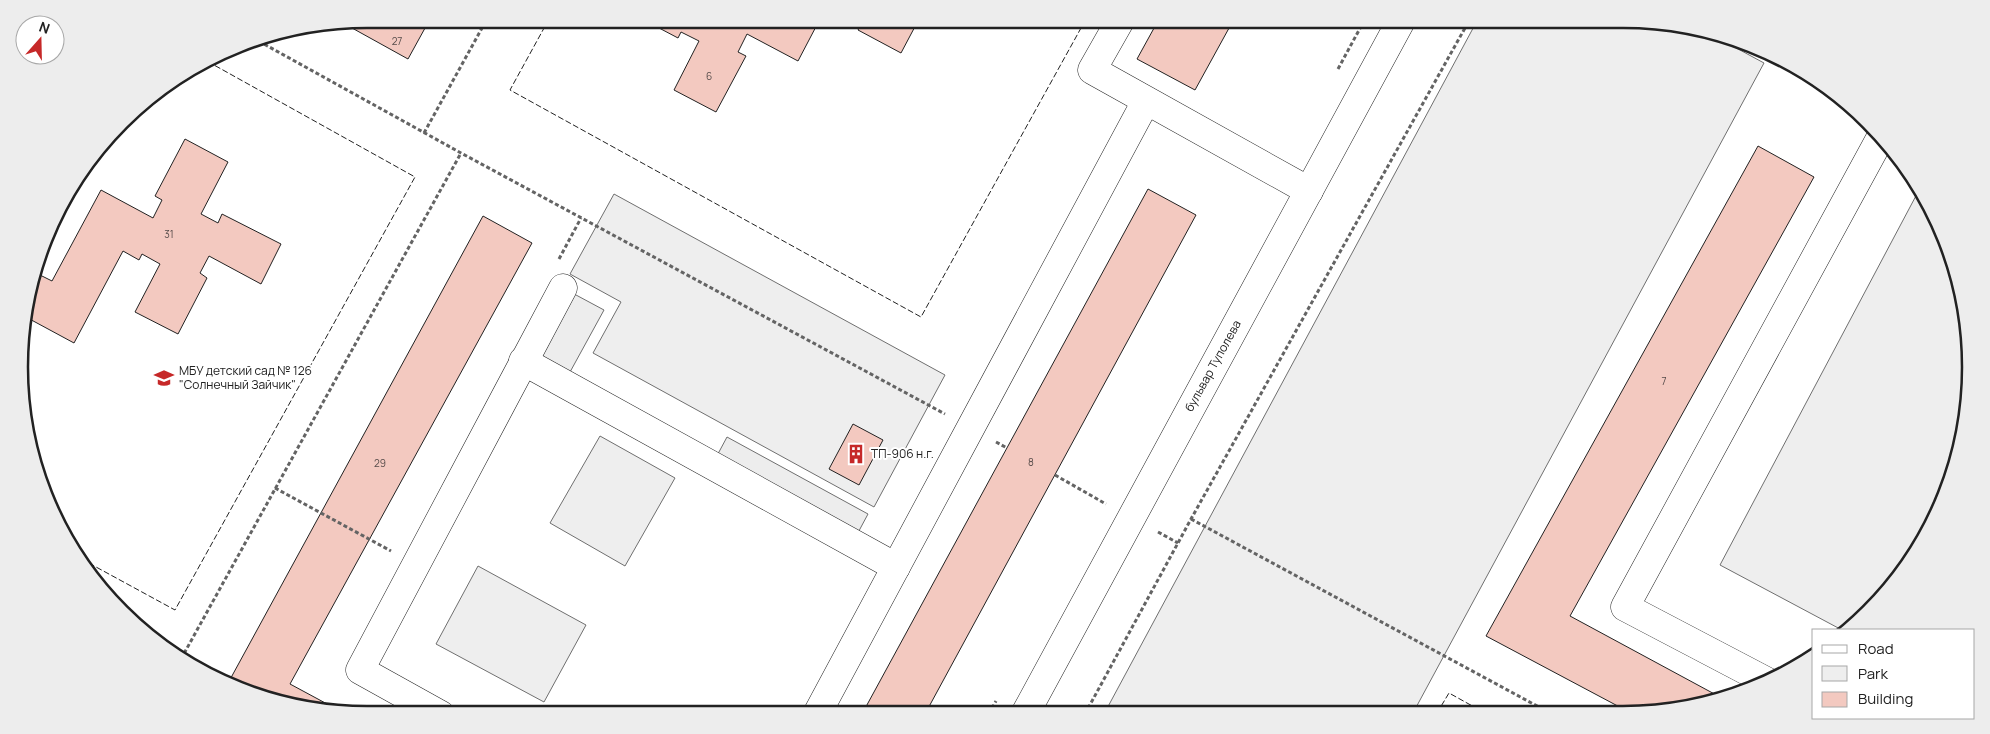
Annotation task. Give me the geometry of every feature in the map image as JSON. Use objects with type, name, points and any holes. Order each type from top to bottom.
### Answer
[{"type":"street","points":[[1116,28],[1092,70],[1309,191]]},
{"type":"street","name":"бульвар Туполева","points":[[1029,706],[1397,28]]},
{"type":"street","points":[[821,706],[1146,100]]},
{"type":"street","points":[[1760,678],[1625,607],[1878,143]]},
{"type":"street","points":[[425,706],[360,670],[563,288]]},
{"type":"street","points":[[523,361],[896,567]]},
{"type":"path","points":[[424,133],[482,28]]},
{"type":"path","points":[[1090,706],[1191,519],[1465,28]]},
{"type":"path","points":[[264,44],[424,133],[971,428]]},
{"type":"path","points":[[184,653],[461,153]]},
{"type":"path","points":[[275,488],[394,552]]},
{"type":"path","points":[[1191,519],[1539,706]]},
{"type":"green space","points":[[1473,28],[1645,28],[1667,30],[1711,39],[1733,46],[1764,63],[1417,706],[1108,706]]},
{"type":"green space","points":[[614,194],[945,375],[874,507],[593,353],[621,302],[570,274]]},
{"type":"green space","points":[[1916,196],[1937,237],[1951,279],[1960,323],[1962,345],[1960,411],[1951,455],[1937,497],[1917,537],[1878,591],[1839,628],[1720,565]]},
{"type":"green space","points":[[600,436],[675,478],[625,566],[550,523]]},
{"type":"green space","points":[[478,566],[586,625],[544,702],[436,644]]},
{"type":"shaded area","points":[[563,288],[604,310],[564,383],[523,361]]},
{"type":"shaded area","points":[[727,437],[868,514],[853,542],[712,465]]},
{"type":"building","points":[[352,28],[425,28],[408,59]]},
{"type":"building","points":[[659,28],[815,28],[798,61],[747,34],[738,52],[746,56],[716,112],[674,90],[699,41],[681,32],[678,38]]},
{"type":"building","points":[[859,28],[914,28],[901,53],[858,30]]},
{"type":"building","points":[[1154,28],[1229,28],[1195,90],[1137,59]]},
{"type":"building","points":[[185,139],[228,162],[201,214],[218,223],[222,214],[281,244],[261,284],[209,256],[200,273],[207,278],[178,334],[135,312],[160,264],[142,254],[139,260],[123,251],[74,343],[31,320],[40,275],[52,281],[101,190],[153,218],[162,200],[155,196]]},
{"type":"building","points":[[1758,146],[1814,177],[1570,616],[1714,694],[1667,704],[1618,706],[1486,636]]},
{"type":"building","points":[[1148,189],[1196,215],[929,706],[866,706]]},
{"type":"building","points":[[483,216],[532,243],[290,684],[328,704],[279,695],[231,678]]},
{"type":"building","name":"ТП-906 н.г.","points":[[853,424],[883,440],[859,485],[829,469]]},
{"type":"fence","points":[[544,28],[510,90],[921,317],[1081,28]]},
{"type":"fence","points":[[91,564],[175,610],[415,177],[214,65]]},
{"type":"fence","points":[[1441,706],[1449,693],[1472,706]]},
{"type":"place","name":"МБУ детский сад № 126 \"Cолнечный Зайчик\"","points":[[164,378]]},
{"type":"place","name":"ТП-906 н.г.","points":[[856,454]]}]
